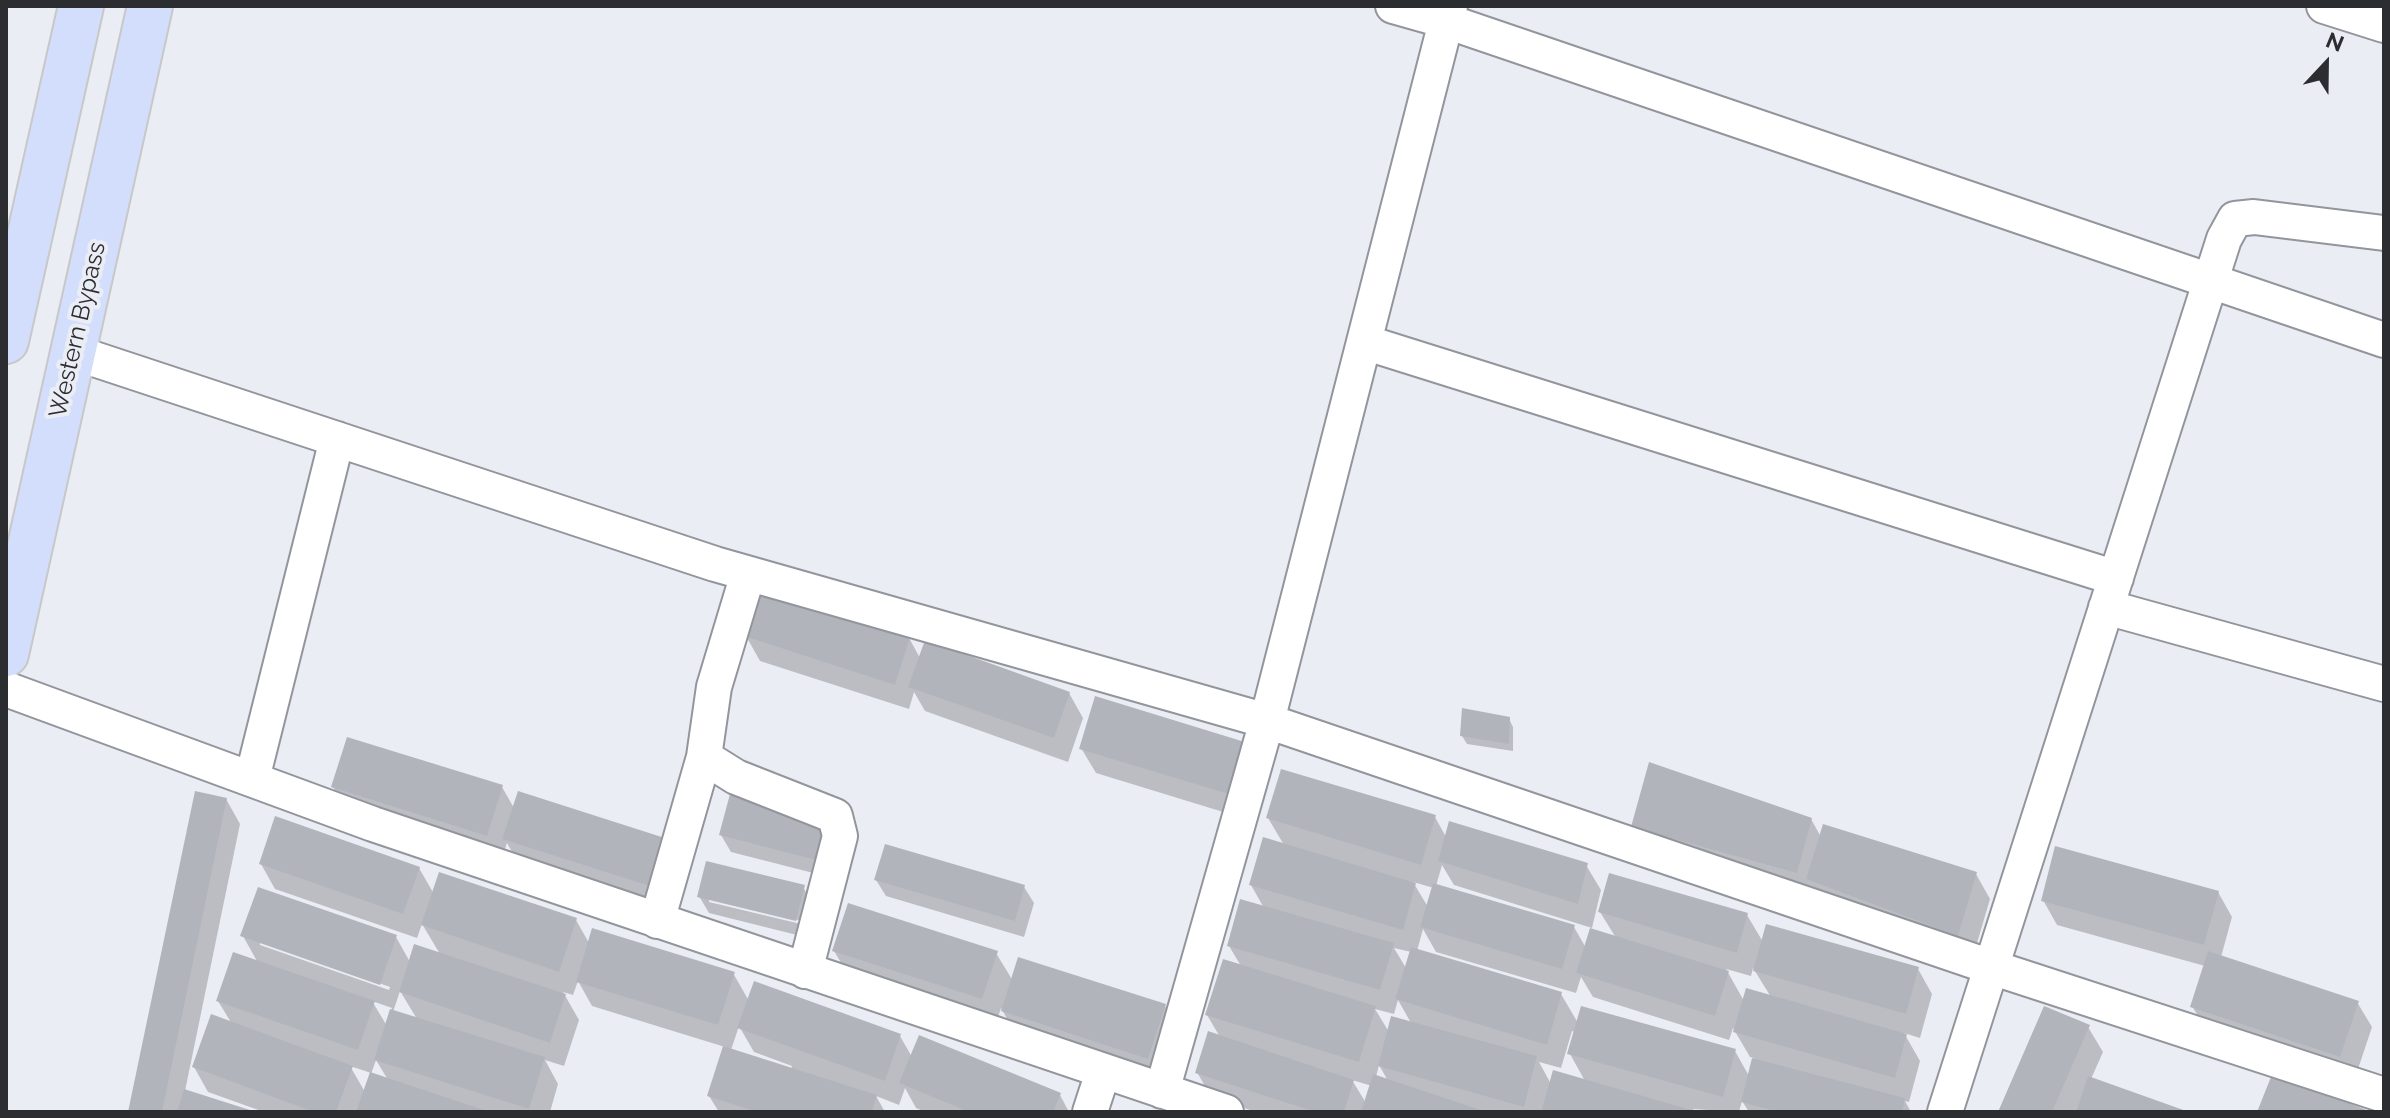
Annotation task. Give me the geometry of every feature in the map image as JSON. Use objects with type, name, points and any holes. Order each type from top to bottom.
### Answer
[{"type":"main road","points":[[6,341],[81,6]]},
{"type":"main road","name":"Western Bypass","points":[[6,654],[150,6]]},
{"type":"street","points":[[1393,6],[1448,13],[2209,283],[2384,340]]},
{"type":"street","points":[[2324,6],[2384,25]]},
{"type":"street","points":[[1162,1091],[1267,721],[1448,13]]},
{"type":"street","points":[[1945,1112],[2224,239],[2235,219],[2254,217],[2384,233]]},
{"type":"street","points":[[1364,342],[2384,684]]},
{"type":"street","points":[[73,352],[748,574],[1267,721],[1991,967],[2384,1095]]},
{"type":"street","points":[[252,779],[337,439]]},
{"type":"street","points":[[657,921],[704,757],[714,687],[748,574]]},
{"type":"street","points":[[6,689],[657,921],[1226,1112]]},
{"type":"street","points":[[704,757],[736,777],[835,816],[840,823],[840,836],[805,971]]},
{"type":"street","points":[[1090,1112],[1103,1072]]},
{"type":"building","points":[[759,588],[910,637],[895,685],[744,636]]},
{"type":"building","points":[[925,640],[1070,692],[1054,738],[908,687]]},
{"type":"building","points":[[1095,696],[1248,743],[1232,795],[1079,749]]},
{"type":"building","points":[[1462,708],[1510,717],[1509,744],[1460,736]]},
{"type":"building","points":[[347,737],[503,785],[487,836],[331,787]]},
{"type":"building","points":[[1649,762],[1812,818],[1797,873],[1631,827]]},
{"type":"building","points":[[1281,769],[1436,815],[1421,865],[1266,818]]},
{"type":"building","points":[[195,791],[227,798],[162,1112],[128,1112]]},
{"type":"building","points":[[518,791],[671,840],[656,888],[502,839]]},
{"type":"building","points":[[730,794],[831,820],[820,861],[719,835]]},
{"type":"building","points":[[275,816],[420,867],[403,914],[259,864]]},
{"type":"building","points":[[1449,821],[1588,863],[1578,904],[1438,861]]},
{"type":"building","points":[[1823,824],[1977,872],[1958,936],[1806,879]]},
{"type":"building","points":[[1263,837],[1416,883],[1403,930],[1249,885]]},
{"type":"building","points":[[885,844],[1025,885],[1015,921],[874,880]]},
{"type":"building","points":[[2055,846],[2219,891],[2204,945],[2041,901]]},
{"type":"building","points":[[706,861],[805,885],[796,921],[697,897]]},
{"type":"building","points":[[439,872],[577,918],[559,972],[421,925]]},
{"type":"building","points":[[1609,873],[1748,913],[1737,953],[1598,912]]},
{"type":"building","points":[[1433,883],[1575,925],[1562,969],[1420,927]]},
{"type":"building","points":[[258,887],[397,935],[380,985],[240,936]]},
{"type":"building","points":[[1240,899],[1394,943],[1380,990],[1227,946]]},
{"type":"building","points":[[848,903],[998,951],[982,999],[832,951]]},
{"type":"building","points":[[1766,924],[1919,967],[1906,1014],[1753,971]]},
{"type":"building","points":[[592,928],[735,972],[718,1025],[576,982]]},
{"type":"building","points":[[1590,928],[1729,971],[1715,1016],[1576,973]]},
{"type":"building","points":[[414,944],[566,994],[550,1043],[399,992]]},
{"type":"building","points":[[1411,947],[1562,992],[1547,1045],[1395,999]]},
{"type":"building","points":[[2208,951],[2359,1001],[2340,1057],[2190,1007]]},
{"type":"building","points":[[233,952],[375,1001],[358,1050],[216,1001]]},
{"type":"building","points":[[1018,957],[1166,1004],[1148,1059],[1001,1011]]},
{"type":"building","points":[[1223,959],[1376,1006],[1359,1062],[1205,1015]]},
{"type":"building","points":[[754,981],[901,1034],[885,1081],[737,1028]]},
{"type":"building","points":[[1746,988],[1907,1034],[1895,1078],[1733,1032]]},
{"type":"building","points":[[1581,1006],[1736,1049],[1723,1097],[1567,1054]]},
{"type":"building","points":[[2044,1006],[2090,1025],[2052,1112],[1998,1112]]},
{"type":"building","points":[[390,1009],[545,1057],[529,1109],[374,1060]]},
{"type":"building","points":[[211,1014],[353,1066],[336,1112],[314,1112],[192,1067]]},
{"type":"building","points":[[1391,1016],[1537,1056],[1524,1107],[1378,1066]]},
{"type":"building","points":[[1208,1031],[1354,1080],[1344,1112],[1315,1112],[1195,1073]]},
{"type":"building","points":[[919,1035],[1061,1093],[1053,1112],[969,1112],[899,1083]]},
{"type":"building","points":[[723,1046],[877,1095],[872,1112],[757,1112],[707,1096]]},
{"type":"building","points":[[1752,1058],[1905,1098],[1902,1112],[1778,1112],[1741,1102]]},
{"type":"building","points":[[1553,1070],[1695,1111],[1695,1112],[1541,1112]]},
{"type":"building","points":[[370,1072],[487,1111],[487,1112],[356,1112]]},
{"type":"building","points":[[2273,1072],[2371,1112],[2257,1112]]},
{"type":"building","points":[[1373,1074],[1484,1111],[1484,1112],[1361,1112]]},
{"type":"building","points":[[2088,1076],[2189,1112],[2076,1112]]},
{"type":"building","points":[[184,1089],[253,1111],[253,1112],[177,1112]]}]
